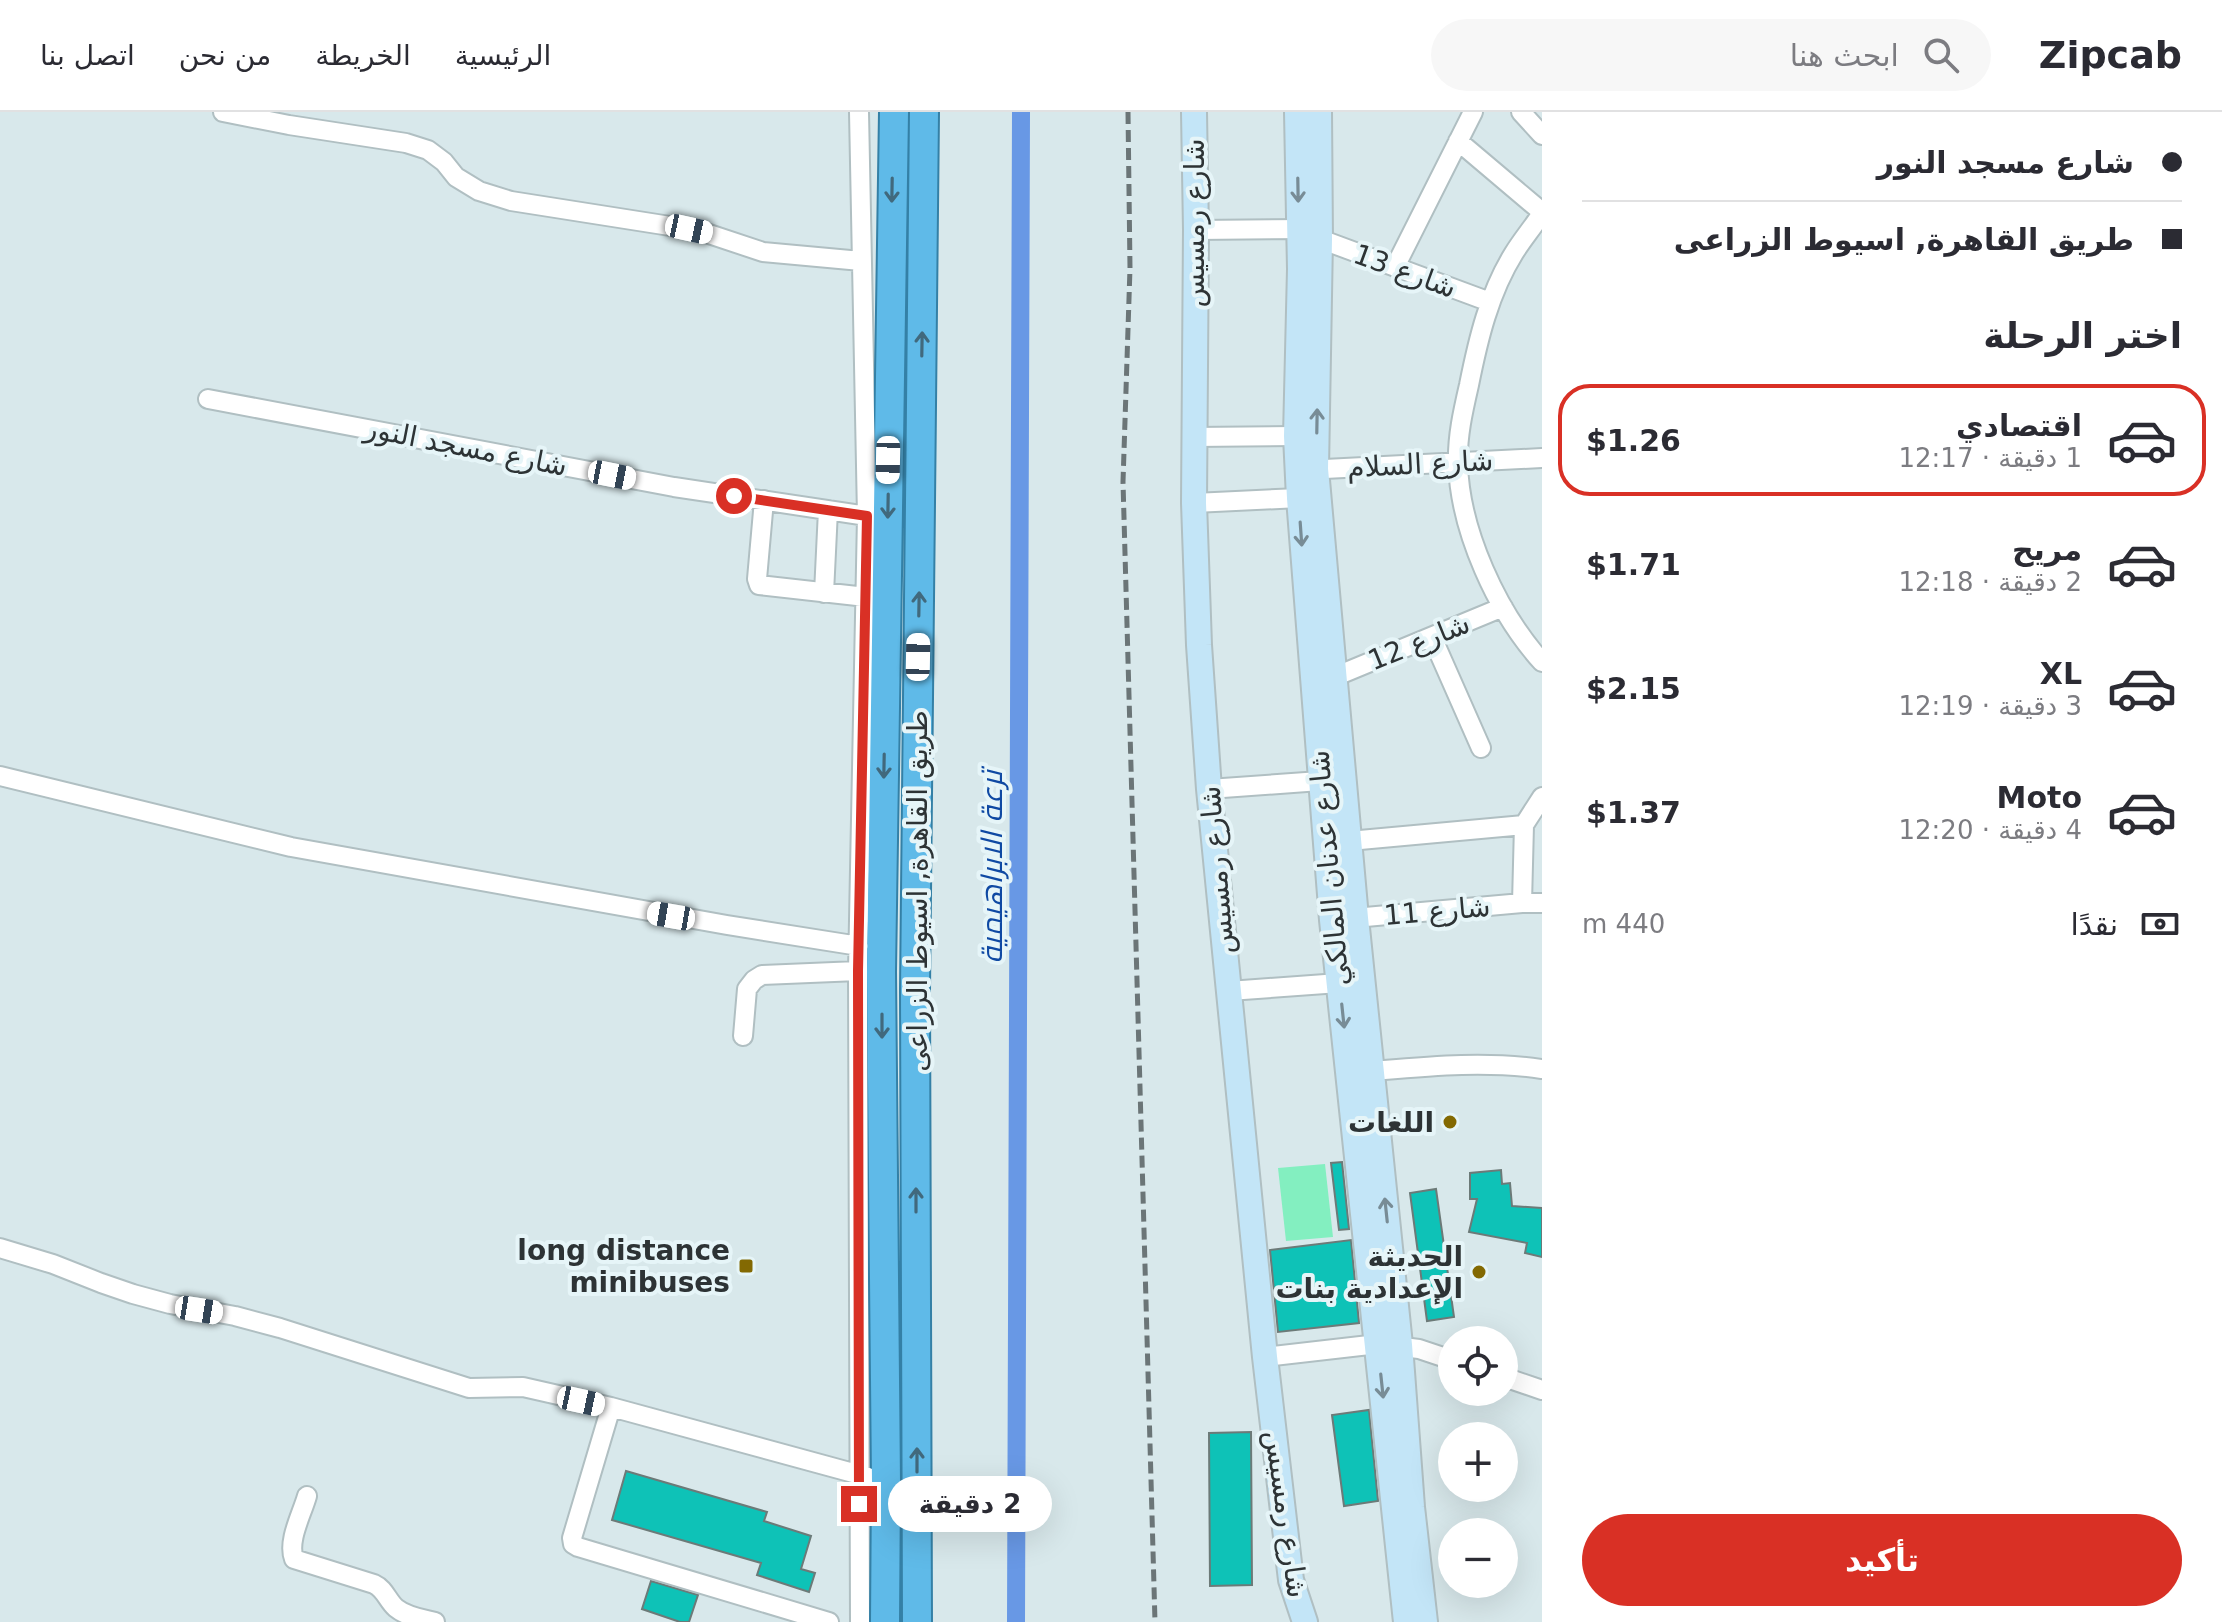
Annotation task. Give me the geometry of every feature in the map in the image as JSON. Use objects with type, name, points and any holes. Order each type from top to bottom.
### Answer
[{"type":"highway","name":"طريق القاهرة, اسيوط الزراعى","points":[[885,1622],[872,1478],[866,963],[894,112]]},
{"type":"highway","name":"طريق القاهرة, اسيوط الزراعى","points":[[917,1622],[916,972],[924,112]]},
{"type":"highway","points":[[891,237],[924,238]]},
{"type":"highway","points":[[866,963],[916,972]]},
{"type":"main road","name":"شارع رمسيس","points":[[1194,112],[1194,503],[1199,645],[1209,789],[1265,1357],[1291,1580],[1305,1622]]},
{"type":"main road","name":"شارع عدنان المالكي","points":[[1297,112],[1313,232],[1296,436],[1307,470],[1299,498],[1320,781],[1344,919],[1389,1344],[1425,1622]]},
{"type":"main road","name":"شارع عدنان المالكي","points":[[1319,112],[1307,470],[1334,677],[1349,841],[1339,983],[1361,1072]]},
{"type":"main road","name":"شارع عدنان المالكي","points":[[1389,1344],[1406,1622]]},
{"type":"street","points":[[223,112],[417,146],[428,150],[444,162],[456,177],[479,191],[511,201],[689,229],[763,252],[861,261]]},
{"type":"street","name":"طريق القاهرة, اسيوط الزراعى","points":[[859,112],[867,516],[866,963]]},
{"type":"street","points":[[1395,267],[1473,112]]},
{"type":"street","points":[[1521,112],[1542,135]]},
{"type":"street","points":[[1458,141],[1542,212],[1513,254],[1490,302],[1464,407],[1458,463],[1461,491],[1477,550],[1503,607],[1542,662]]},
{"type":"street","points":[[1196,230],[1313,232]]},
{"type":"street","name":"شارع 13","points":[[1313,232],[1490,302]]},
{"type":"street","name":"شارع مسجد النور","points":[[208,399],[674,487],[867,516]]},
{"type":"street","points":[[1193,437],[1296,436]]},
{"type":"street","name":"شارع السلام","points":[[1307,470],[1542,458]]},
{"type":"street","points":[[1194,503],[1299,498]]},
{"type":"street","points":[[764,500],[757,583],[866,597]]},
{"type":"street","points":[[824,593],[828,510]]},
{"type":"street","name":"شارع 12","points":[[1334,677],[1503,607]]},
{"type":"street","points":[[1432,637],[1481,748]]},
{"type":"street","points":[[0,776],[291,847],[727,925],[866,963]]},
{"type":"street","points":[[1209,789],[1320,781]]},
{"type":"street","points":[[1522,903],[1524,825],[1542,797]]},
{"type":"street","points":[[1349,841],[1524,825]]},
{"type":"street","name":"شارع 11","points":[[1344,919],[1542,903]]},
{"type":"street","points":[[743,1036],[747,989],[762,975],[866,963]]},
{"type":"street","points":[[1229,991],[1339,983]]},
{"type":"street","points":[[1361,1072],[1458,1064],[1542,1069]]},
{"type":"street","points":[[0,1248],[133,1294],[280,1328],[469,1388],[523,1387],[611,1407],[872,1478]]},
{"type":"street","points":[[1265,1357],[1389,1344],[1438,1355]]},
{"type":"street","points":[[1518,1382],[1542,1390]]},
{"type":"street","points":[[611,1407],[572,1538],[573,1544],[829,1622]]},
{"type":"street","name":"طريق القاهرة, اسيوط الزراعى","points":[[860,1622],[872,1478]]},
{"type":"street","points":[[307,1496],[293,1541],[291,1552],[294,1559],[383,1588],[393,1606],[404,1613],[435,1622]]},
{"type":"green space","points":[[1325,1164],[1333,1237],[1286,1241],[1278,1168]]},
{"type":"building","points":[[1342,1162],[1349,1229],[1339,1230],[1331,1163]]},
{"type":"building","points":[[1501,1170],[1502,1184],[1510,1183],[1512,1206],[1542,1208],[1542,1257],[1525,1253],[1527,1243],[1469,1232],[1477,1199],[1470,1199],[1470,1173]]},
{"type":"building","points":[[1436,1189],[1454,1317],[1427,1321],[1410,1193]]},
{"type":"building","points":[[1351,1240],[1359,1323],[1278,1332],[1270,1250]]},
{"type":"building","points":[[1369,1410],[1378,1501],[1344,1506],[1332,1415]]},
{"type":"building","points":[[1251,1432],[1252,1585],[1210,1586],[1209,1433]]},
{"type":"building","points":[[626,1471],[767,1512],[764,1521],[811,1536],[801,1569],[815,1573],[809,1592],[757,1575],[761,1563],[612,1520]]},
{"type":"building","points":[[651,1581],[698,1595],[689,1622],[642,1609]]},
{"type":"waterway","name":"ترعة الابراهيمية","points":[[1016,1622],[1021,112]]},
{"type":"railway","points":[[1128,112],[1130,268],[1123,482],[1155,1622]]},
{"type":"place","name":"اللغات","points":[[1450,1122]]},
{"type":"place","name":"long distance minibuses","points":[[746,1266]]},
{"type":"place","name":"الحديثة الإعدادية بنات","points":[[1479,1272]]},
{"type":"route","points":[[734,496],[867,516],[858,971],[859,1504]]}]
